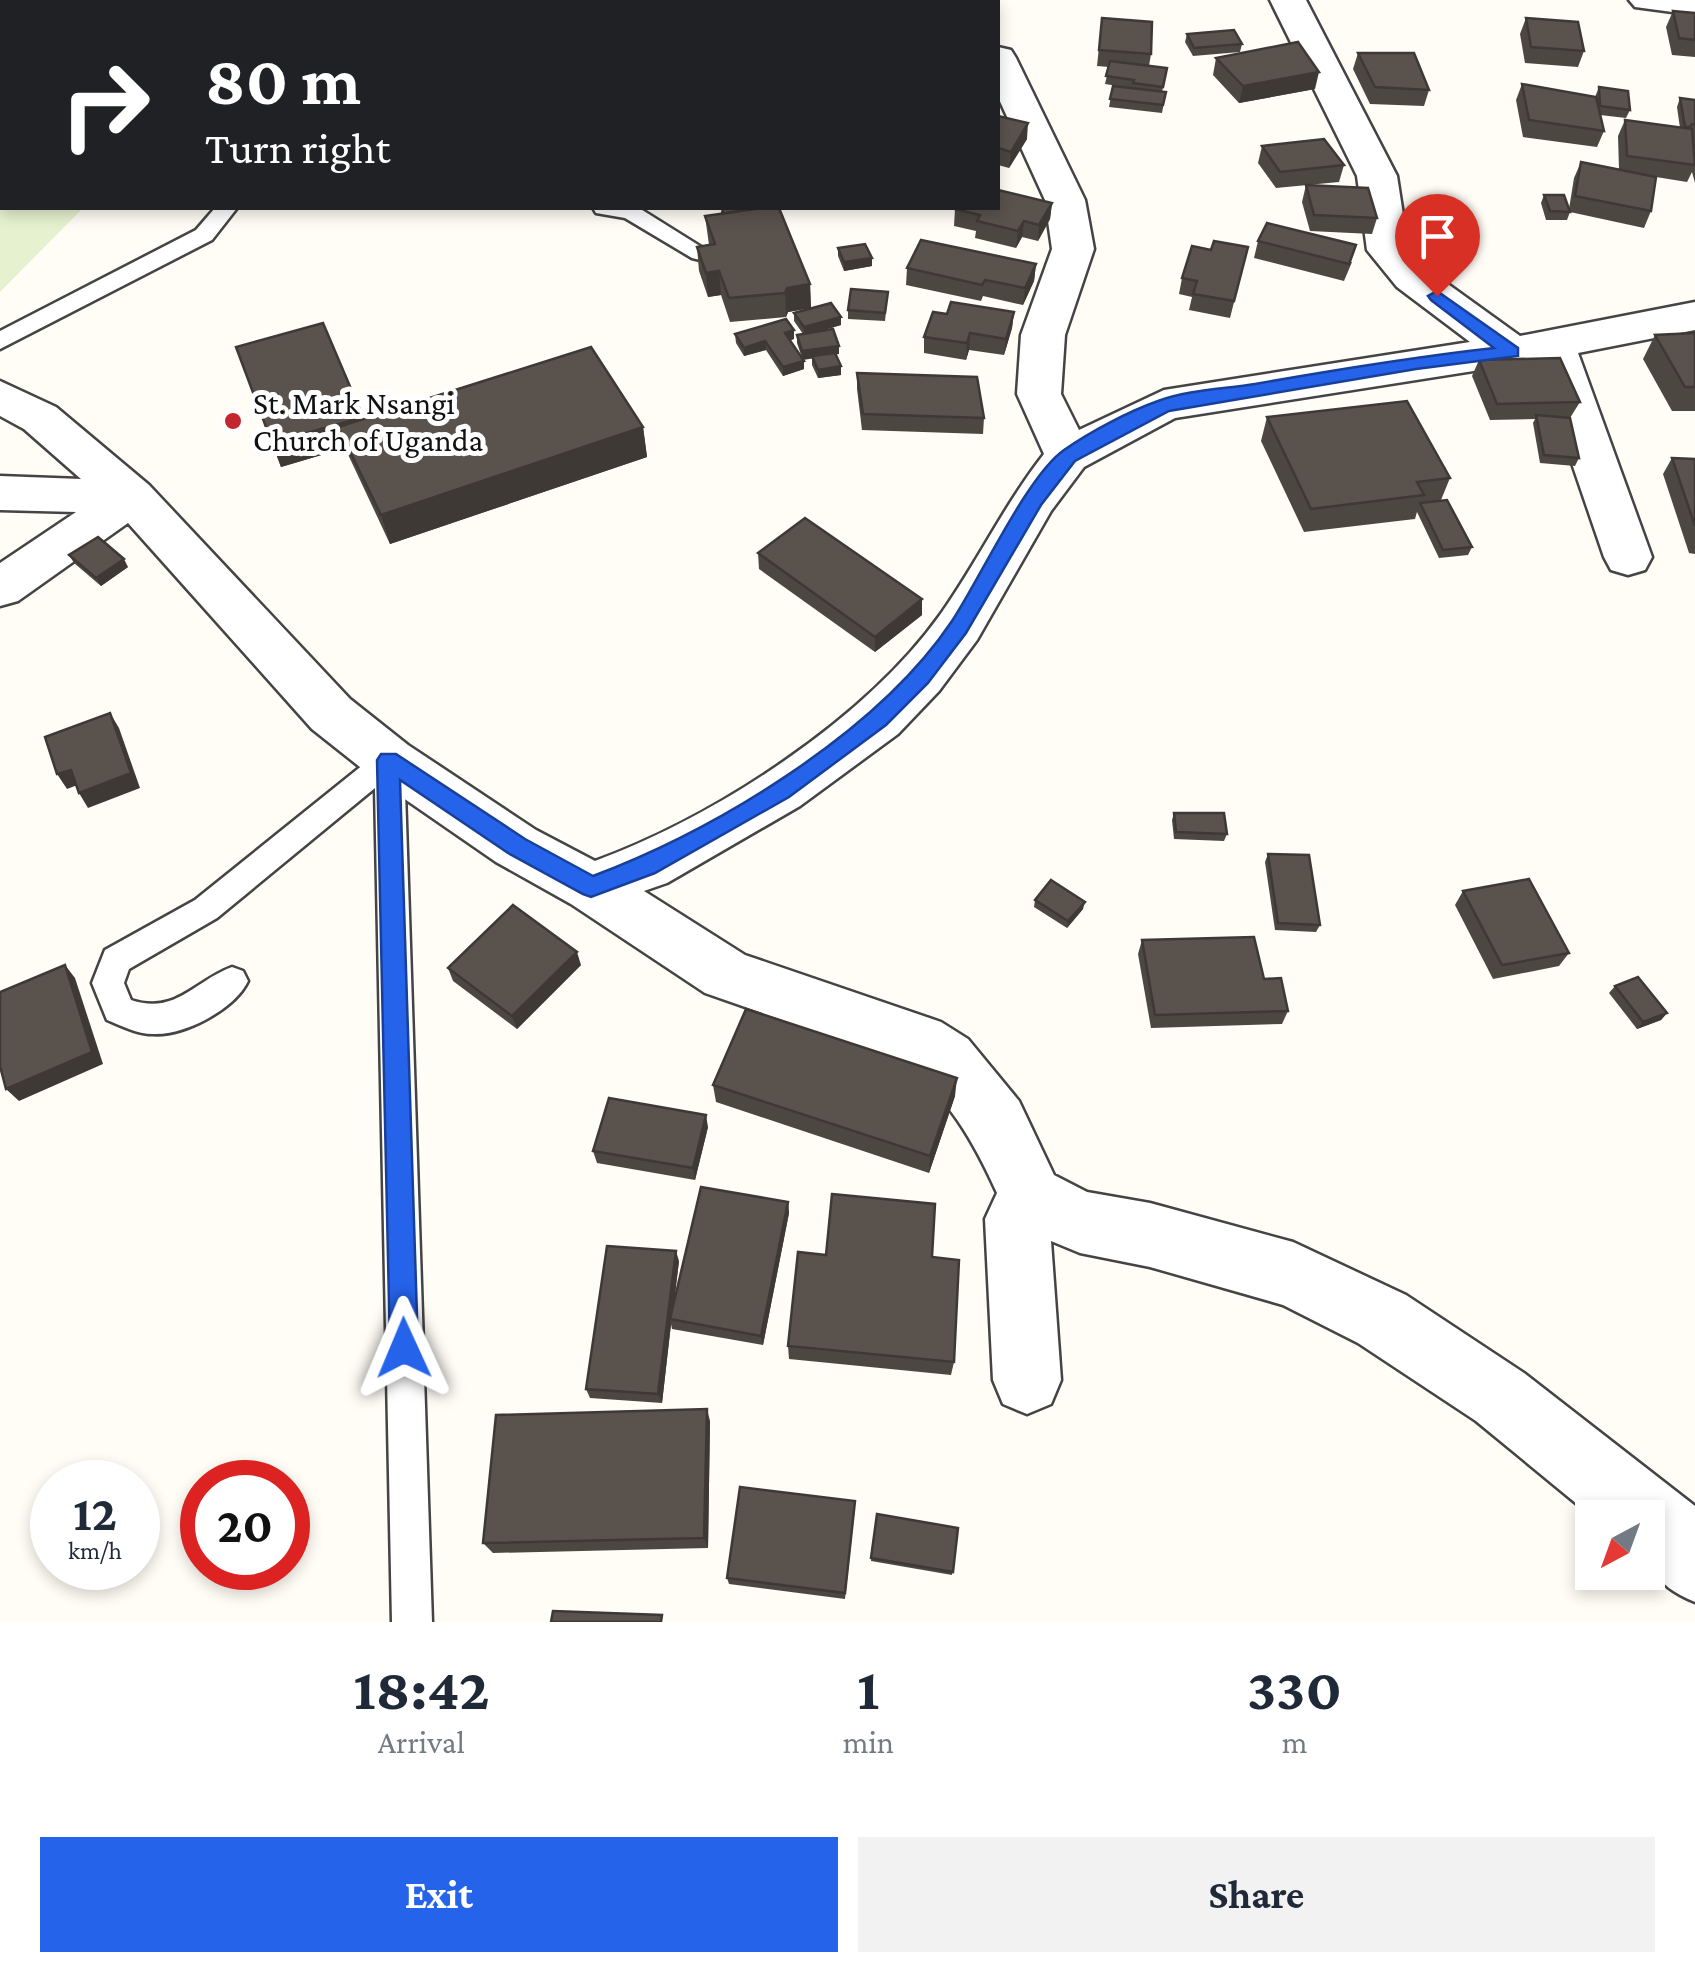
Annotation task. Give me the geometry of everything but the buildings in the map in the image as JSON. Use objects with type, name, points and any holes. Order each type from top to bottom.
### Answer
[{"type":"street","points":[[1288,0],[1377,176],[1388,250],[1412,278],[1533,348],[1628,557]]},
{"type":"street","points":[[1647,0],[1695,4]]},
{"type":"street","points":[[1000,62],[1068,216],[1073,248],[1043,336],[1039,394],[1068,456]]},
{"type":"street","points":[[591,887],[647,866],[733,820],[878,719],[920,677],[958,628],[1034,500],[1068,456],[1164,405],[1416,363],[1533,348],[1695,316]]},
{"type":"street","points":[[0,396],[40,418],[132,497],[331,714],[388,760],[516,846],[591,887],[726,975],[920,1042],[946,1058],[997,1122],[1031,1197],[1080,1222],[1150,1236],[1293,1275],[1382,1319],[1500,1397],[1673,1535],[1695,1565]]},
{"type":"street","points":[[0,493],[132,497]]},
{"type":"street","points":[[0,588],[132,497]]},
{"type":"street","points":[[1028,1380],[1017,1218],[1031,1197]]},
{"type":"lane","points":[[0,341],[204,235],[224,210]]},
{"type":"lane","points":[[618,210],[631,212],[700,253]]},
{"type":"lane","points":[[232,980],[171,1020],[143,1022],[119,1010],[108,983],[116,960],[206,909],[388,760]]},
{"type":"lane","points":[[388,760],[412,1622]]},
{"type":"green space","points":[[0,210],[81,210],[0,292]]},
{"type":"place","name":"St. Mark Nsangi Church of Uganda","points":[[233,421]]},
{"type":"route","points":[[404,1348],[388,760],[516,846],[591,887],[647,866],[781,790],[878,719],[920,677],[958,628],[1034,500],[1068,456],[1164,405],[1416,363],[1512,352],[1437,296]]}]
